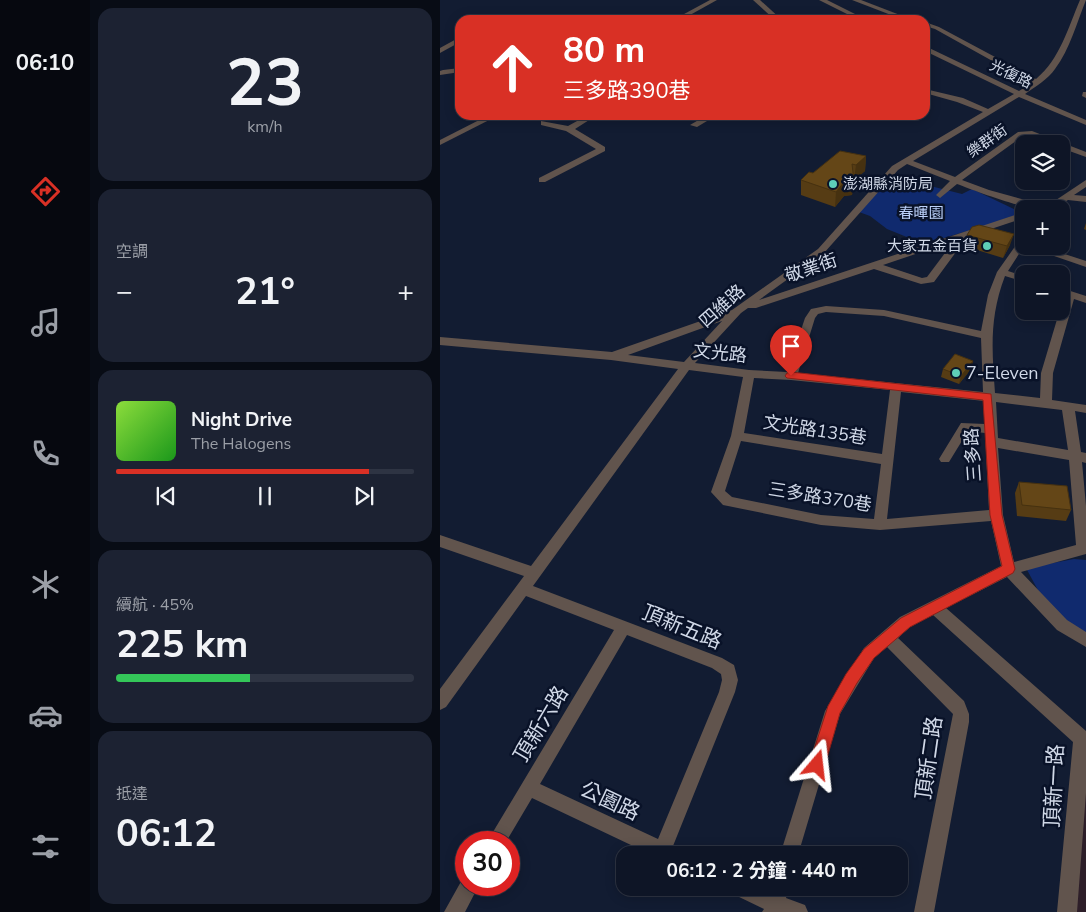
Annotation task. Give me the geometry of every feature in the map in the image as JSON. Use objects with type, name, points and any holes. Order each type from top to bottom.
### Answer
[{"type":"street","points":[[686,15],[714,0]]},
{"type":"street","points":[[756,0],[773,15]]},
{"type":"street","points":[[822,0],[854,15]]},
{"type":"street","points":[[855,0],[896,15]]},
{"type":"street","name":"四維路","points":[[440,702],[685,367],[737,311],[821,251],[895,168],[1019,94],[1052,69],[1077,23],[1083,0]]},
{"type":"street","points":[[930,26],[938,28],[1036,82]]},
{"type":"street","points":[[440,51],[455,42]]},
{"type":"street","name":"光復路","points":[[930,50],[1019,94],[1086,123]]},
{"type":"street","points":[[440,73],[455,70]]},
{"type":"street","points":[[930,92],[960,100],[988,112]]},
{"type":"street","points":[[440,143],[485,120]]},
{"type":"street","points":[[569,129],[584,120]]},
{"type":"street","points":[[694,125],[704,120]]},
{"type":"street","points":[[542,180],[602,148],[569,129],[544,123]]},
{"type":"street","name":"樂群街","points":[[1020,135],[1029,133],[1034,135]]},
{"type":"street","name":"樂群街","points":[[940,195],[955,181],[1015,138]]},
{"type":"street","points":[[1070,149],[1086,155]]},
{"type":"street","points":[[906,161],[955,181],[1016,200]]},
{"type":"street","points":[[1062,200],[1086,183]]},
{"type":"street","points":[[1067,197],[1086,199]]},
{"type":"street","name":"敬業街","points":[[611,356],[737,311],[1015,218]]},
{"type":"street","points":[[976,231],[994,236]]},
{"type":"street","points":[[874,265],[920,281],[930,280],[964,235]]},
{"type":"street","name":"三多路","points":[[1015,253],[1002,272],[993,295],[986,336],[996,515],[1009,569],[1062,625],[1086,640]]},
{"type":"street","points":[[1059,255],[1086,264]]},
{"type":"street","points":[[1002,272],[1015,276]]},
{"type":"street","points":[[1070,295],[1086,300]]},
{"type":"street","points":[[791,376],[810,318],[815,311],[826,309],[884,313],[986,336]]},
{"type":"street","points":[[1046,403],[1046,373],[1059,320]]},
{"type":"street","name":"文光路","points":[[440,341],[611,356],[685,367],[988,396],[1086,409]]},
{"type":"street","name":"文光路135巷","points":[[728,501],[718,492],[737,436],[749,374]]},
{"type":"street","points":[[880,525],[896,388]]},
{"type":"street","points":[[792,846],[834,711],[869,654],[905,622],[1009,569],[1084,547],[1081,457],[1068,407]]},
{"type":"street","points":[[945,459],[965,426],[991,435],[1081,457]]},
{"type":"street","name":"文光路135巷","points":[[737,436],[888,460]]},
{"type":"street","name":"三多路370巷","points":[[728,501],[821,520],[880,525],[996,515]]},
{"type":"street","points":[[440,541],[534,573]]},
{"type":"street","name":"頂新五路","points":[[523,588],[717,663],[728,670],[730,680],[728,692],[670,846]]},
{"type":"street","name":"頂新一路","points":[[934,607],[1082,739],[1067,912]]},
{"type":"street","name":"頂新六路","points":[[503,831],[624,627]]},
{"type":"street","name":"頂新二路","points":[[888,638],[958,707],[961,714],[924,912]]},
{"type":"street","name":"公園路","points":[[529,788],[652,846]]},
{"type":"street","points":[[454,912],[463,896]]},
{"type":"street","points":[[762,896],[798,912]]},
{"type":"shaded area","points":[[1086,741],[1086,912],[1074,912]]},
{"type":"green space","name":"春暉園","points":[[891,176],[962,194],[972,189],[1015,210],[1015,217],[924,244],[887,229],[870,216],[859,212]]},
{"type":"green space","points":[[1074,559],[1086,560],[1086,635],[1068,626],[1039,592],[1026,568]]},
{"type":"building","points":[[840,151],[866,156],[856,165],[852,164],[854,181],[845,181],[836,192],[801,180],[809,172],[813,173]]},
{"type":"building","points":[[979,225],[1014,234],[1007,246],[967,235],[972,227]]},
{"type":"building","points":[[955,354],[973,361],[961,376],[943,369]]},
{"type":"building","points":[[1019,482],[1067,486],[1071,510],[1022,505]]},
{"type":"place","name":"澎湖縣消防局","points":[[833,184]]},
{"type":"place","name":"大家五金百貨","points":[[987,246]]},
{"type":"place","name":"7-Eleven","points":[[956,373]]},
{"type":"route","points":[[791,376],[988,396],[996,515],[1009,569],[905,622],[869,654],[834,711],[817,765]]}]
